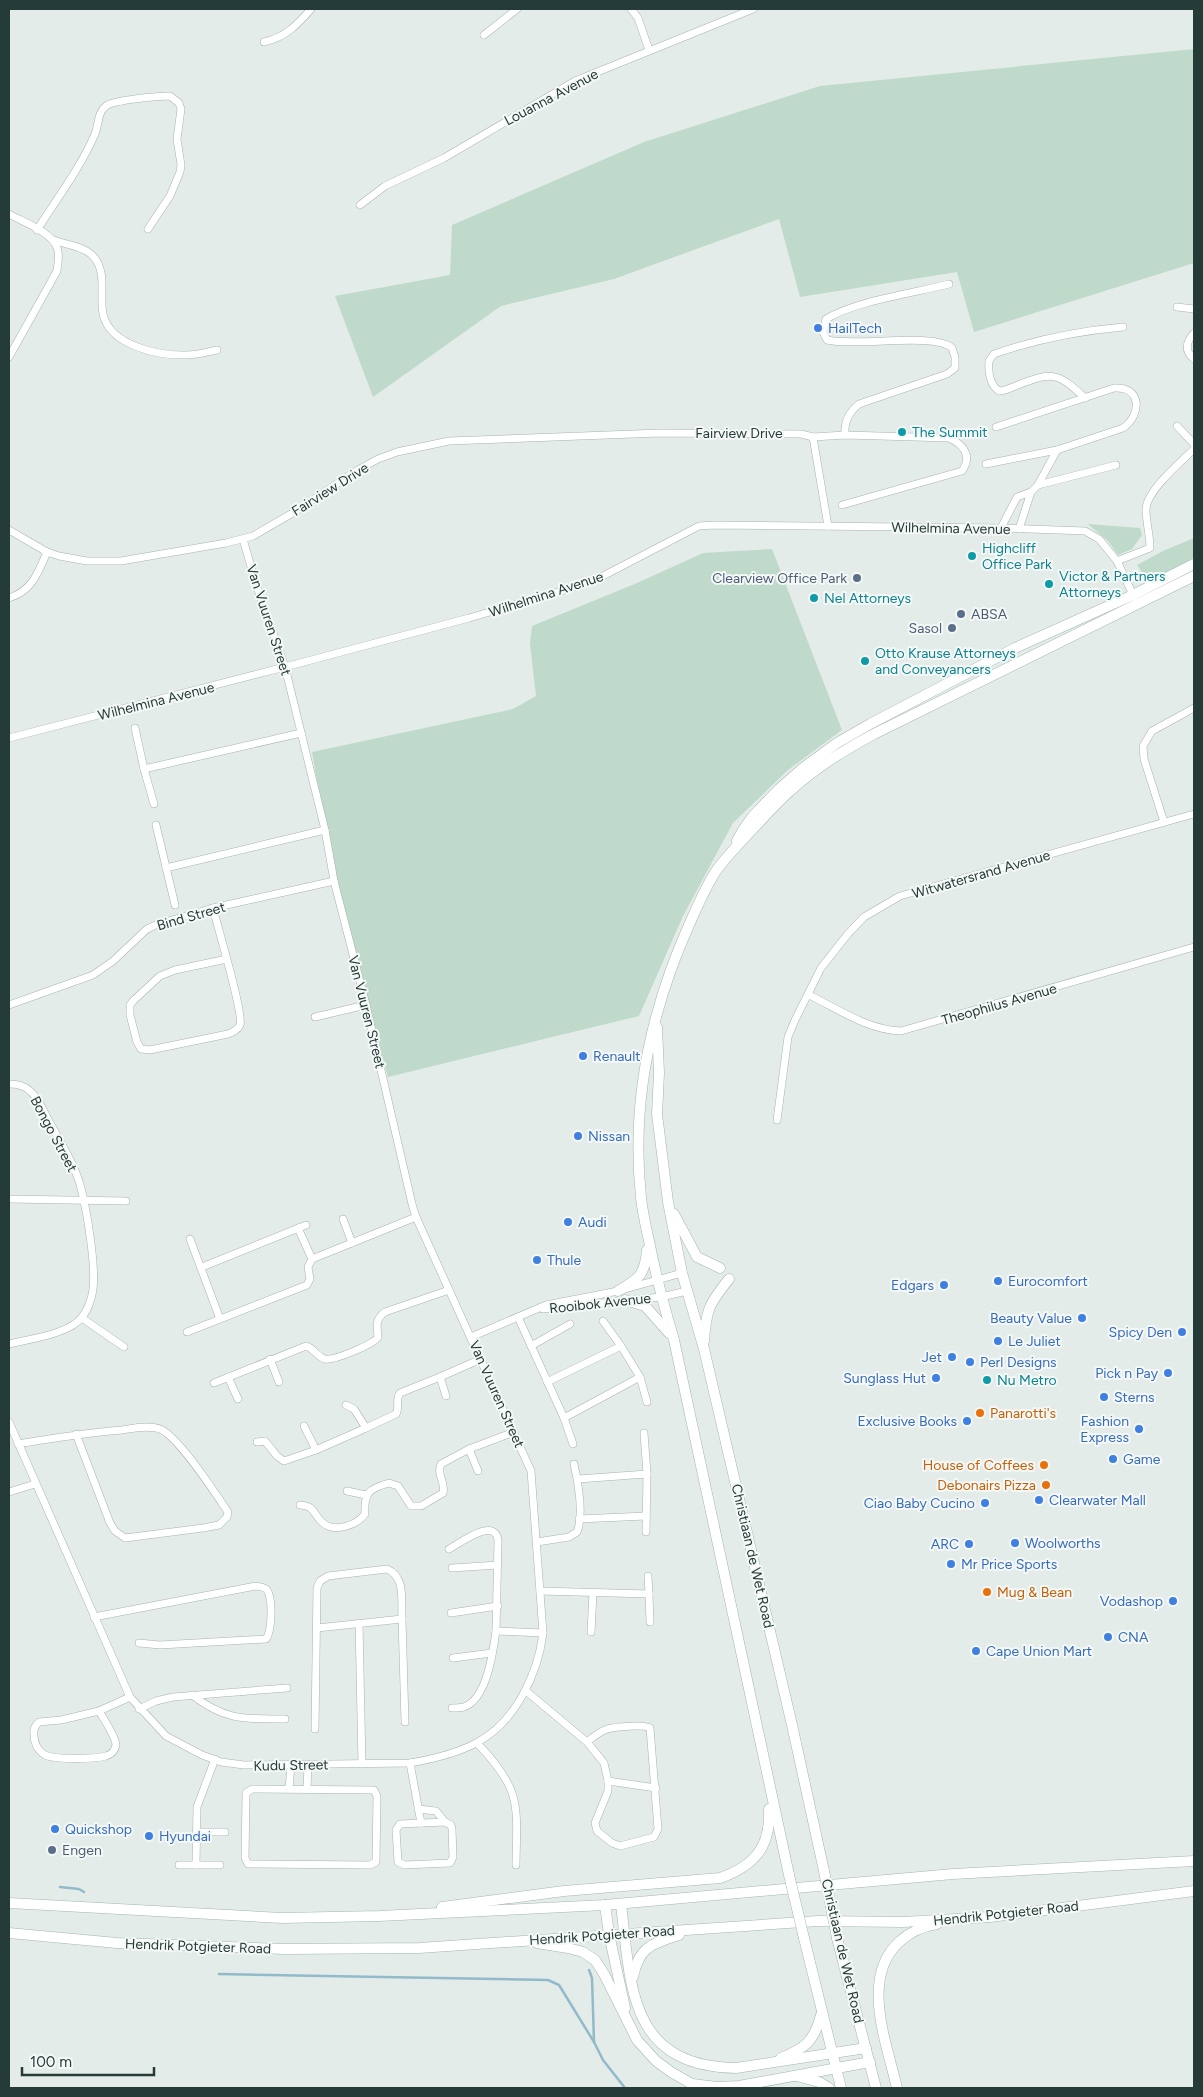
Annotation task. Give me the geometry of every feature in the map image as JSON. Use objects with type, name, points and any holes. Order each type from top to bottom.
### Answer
[{"type":"main road","name":"Christiaan de Wet Road","points":[[841,2088],[831,2054],[789,1875],[674,1340],[661,1297],[648,1239],[641,1197],[639,1116],[648,1046],[675,958],[706,888],[736,845],[790,790],[844,750],[1135,600],[1194,564]]},
{"type":"main road","name":"Christiaan de Wet Road","points":[[736,845],[742,830],[772,796],[802,768],[837,743],[1015,648],[1194,576]]},
{"type":"main road","name":"Christiaan de Wet Road","points":[[657,1021],[659,1073],[657,1114],[668,1202],[682,1273],[704,1349],[792,1725],[837,1938],[876,2088]]},
{"type":"main road","points":[[668,1202],[692,1251],[702,1260],[720,1268]]},
{"type":"main road","points":[[618,1291],[641,1276],[646,1262],[648,1239]]},
{"type":"main road","points":[[704,1349],[707,1310],[729,1279]]},
{"type":"main road","points":[[625,1300],[645,1306],[656,1316],[674,1340]]},
{"type":"main road","points":[[379,1916],[564,1891],[720,1878],[734,1873],[756,1856],[766,1840],[768,1832],[769,1804],[764,1778],[763,1756]]},
{"type":"main road","points":[[9,1903],[282,1918],[379,1916],[621,1904],[953,1874],[1194,1861]]},
{"type":"main road","name":"Hendrik Potgieter Road","points":[[9,1933],[117,1943],[285,1949],[419,1948],[818,1921],[903,1922],[990,1917],[1194,1891]]},
{"type":"main road","points":[[621,1904],[627,1963],[636,2000],[643,2019],[652,2036],[680,2057],[715,2067],[736,2068],[866,2048]]},
{"type":"main road","points":[[605,1905],[627,2022]]},
{"type":"main road","points":[[897,2088],[883,2027],[878,1993],[879,1979],[887,1956],[904,1937],[916,1930],[932,1925],[990,1917]]},
{"type":"main road","points":[[632,1981],[638,1959],[646,1949],[661,1941],[695,1929]]},
{"type":"main road","points":[[518,1941],[568,1948],[591,1956],[599,1964],[637,2040],[656,2061],[692,2084],[717,2087],[739,2086],[870,2062]]},
{"type":"main road","points":[[766,2063],[805,2047],[817,2029],[822,2013]]},
{"type":"main road","points":[[793,2075],[819,2082],[828,2088]]},
{"type":"street","points":[[264,42],[282,37],[311,9]]},
{"type":"street","points":[[484,35],[518,9]]},
{"type":"street","points":[[631,9],[638,18],[650,50]]},
{"type":"street","name":"Louanna Avenue","points":[[360,204],[385,186],[444,158],[574,81],[753,9]]},
{"type":"street","points":[[37,230],[90,144],[104,108],[117,102],[170,96],[179,103],[181,109],[176,139],[181,165],[180,172],[170,196],[148,229]]},
{"type":"street","points":[[9,214],[52,240],[91,254],[101,269],[103,314],[107,325],[125,341],[146,349],[172,355],[188,355],[217,350]]},
{"type":"street","points":[[9,357],[57,271],[58,248],[52,240]]},
{"type":"street","points":[[845,435],[847,420],[851,412],[859,404],[947,374],[954,368],[955,357],[952,348],[939,342],[861,343],[827,340],[823,332],[826,320],[836,313],[949,284]]},
{"type":"street","points":[[1177,307],[1194,309]]},
{"type":"street","points":[[1085,398],[1064,380],[1048,375],[999,391],[996,390],[991,381],[989,362],[994,354],[1047,338],[1070,333],[1123,327]]},
{"type":"street","points":[[1194,332],[1188,340],[1187,348],[1188,354],[1194,359]]},
{"type":"street","points":[[986,464],[1057,450],[1123,428],[1131,422],[1137,406],[1131,393],[1121,387],[1114,388],[996,427]]},
{"type":"street","points":[[1176,426],[1194,444]]},
{"type":"street","name":"Fairview Drive","points":[[9,530],[46,552],[87,561],[121,561],[243,540],[283,519],[342,479],[378,459],[396,452],[449,441],[688,433],[801,434],[813,437],[845,435],[949,438],[964,447],[967,458],[966,465],[962,471],[842,505]]},
{"type":"street","points":[[813,437],[828,526]]},
{"type":"street","points":[[1117,561],[1150,548],[1146,508],[1148,499],[1194,449]]},
{"type":"street","points":[[1019,529],[1031,492],[1038,485],[1057,450]]},
{"type":"street","points":[[1038,485],[1116,465]]},
{"type":"street","points":[[1001,528],[1017,496],[1031,492]]},
{"type":"street","name":"Wilhelmina Avenue","points":[[9,738],[285,668],[575,587],[601,577],[700,526],[1001,528],[1085,532],[1099,538],[1117,561],[1135,600]]},
{"type":"street","name":"Van Vuuren Street","points":[[243,540],[285,668],[325,830],[334,881],[366,1005],[416,1218],[531,1471]]},
{"type":"street","points":[[9,598],[24,591],[32,583],[46,552]]},
{"type":"street","points":[[1164,822],[1144,759],[1143,746],[1152,731],[1194,708]]},
{"type":"street","points":[[135,728],[154,804]]},
{"type":"street","points":[[144,768],[301,732]]},
{"type":"street","name":"Witwatersrand Avenue","points":[[777,1120],[788,1037],[794,1020],[822,968],[846,935],[864,917],[900,896],[1194,814]]},
{"type":"street","points":[[156,825],[175,905]]},
{"type":"street","points":[[166,868],[325,830]]},
{"type":"street","name":"Bind Street","points":[[9,1006],[93,975],[147,930],[158,924],[213,908],[334,881]]},
{"type":"street","points":[[213,908],[227,959],[241,1018],[240,1025],[228,1034],[150,1050],[141,1049],[137,1042],[130,1015],[130,1005],[134,1000],[160,976],[175,970],[227,959]]},
{"type":"street","name":"Theophilus Avenue","points":[[808,995],[868,1024],[887,1031],[902,1031],[1194,948]]},
{"type":"street","points":[[315,1017],[366,1005]]},
{"type":"street","name":"Bongo Street","points":[[9,1084],[21,1085],[31,1091],[76,1174],[81,1188],[89,1235],[94,1288],[91,1300],[82,1318]]},
{"type":"street","points":[[9,1198],[126,1201]]},
{"type":"street","points":[[187,1332],[307,1285],[311,1276],[308,1264],[312,1259],[416,1218]]},
{"type":"street","points":[[343,1219],[352,1243]]},
{"type":"street","points":[[202,1267],[306,1224]]},
{"type":"street","points":[[298,1228],[312,1259]]},
{"type":"street","points":[[190,1239],[220,1319]]},
{"type":"street","name":"Rooibok Avenue","points":[[471,1337],[559,1301],[618,1291],[682,1273]]},
{"type":"street","points":[[214,1383],[306,1346],[326,1359],[355,1350],[377,1340],[377,1320],[385,1312],[449,1290]]},
{"type":"street","name":"Rooibok Avenue","points":[[540,1308],[661,1297],[687,1291]]},
{"type":"street","points":[[518,1317],[564,1418],[573,1444]]},
{"type":"street","points":[[9,1344],[62,1331],[82,1318],[124,1347]]},
{"type":"street","points":[[603,1321],[640,1377],[646,1402]]},
{"type":"street","points":[[530,1346],[570,1324]]},
{"type":"street","points":[[547,1382],[621,1346]]},
{"type":"street","points":[[270,1359],[279,1382]]},
{"type":"street","points":[[257,1442],[266,1441],[277,1456],[284,1461],[316,1450],[396,1414],[398,1408],[397,1398],[400,1393],[481,1359]]},
{"type":"street","points":[[228,1377],[238,1399]]},
{"type":"street","points":[[440,1377],[446,1396]]},
{"type":"street","points":[[564,1418],[640,1377]]},
{"type":"street","points":[[346,1405],[354,1409],[366,1428]]},
{"type":"street","name":"Kudu Street","points":[[9,1422],[130,1697],[139,1709],[166,1736],[214,1760],[244,1765],[410,1763],[451,1754],[478,1743],[493,1731],[510,1713],[526,1691],[541,1650],[543,1633],[531,1471]]},
{"type":"street","points":[[304,1426],[316,1450]]},
{"type":"street","points":[[18,1444],[76,1434],[145,1427],[159,1428],[169,1434],[178,1444],[228,1512],[228,1517],[219,1525],[203,1528],[125,1538],[120,1536],[110,1523],[76,1434]]},
{"type":"street","points":[[300,1505],[310,1507],[325,1525],[330,1527],[346,1526],[356,1523],[365,1514],[364,1499],[366,1495],[383,1485],[394,1484],[411,1506],[421,1506],[444,1493],[444,1485],[438,1474],[441,1464],[469,1449],[514,1432]]},
{"type":"street","points":[[644,1433],[646,1532]]},
{"type":"street","points":[[469,1449],[478,1471]]},
{"type":"street","points":[[537,1542],[569,1537],[576,1532],[579,1519],[578,1479],[574,1464]]},
{"type":"street","points":[[578,1479],[646,1474]]},
{"type":"street","points":[[9,1492],[35,1484]]},
{"type":"street","points":[[347,1491],[366,1495]]},
{"type":"street","points":[[579,1519],[646,1516]]},
{"type":"street","points":[[449,1549],[483,1530],[490,1530],[498,1537],[498,1606],[492,1653],[479,1694],[463,1708],[452,1708]]},
{"type":"street","points":[[452,1568],[498,1565]]},
{"type":"street","points":[[315,1730],[317,1588],[322,1579],[328,1576],[386,1569],[393,1572],[399,1578],[401,1586],[405,1722]]},
{"type":"street","points":[[648,1576],[650,1622]]},
{"type":"street","points":[[94,1617],[256,1586],[265,1588],[269,1592],[271,1627],[270,1634],[266,1639],[160,1645],[139,1642]]},
{"type":"street","points":[[540,1591],[649,1594]]},
{"type":"street","points":[[591,1632],[593,1593]]},
{"type":"street","points":[[451,1613],[498,1606]]},
{"type":"street","points":[[317,1628],[402,1619]]},
{"type":"street","points":[[359,1623],[362,1764]]},
{"type":"street","points":[[496,1631],[543,1633]]},
{"type":"street","points":[[453,1658],[492,1653]]},
{"type":"street","points":[[139,1709],[156,1701],[192,1695],[287,1688]]},
{"type":"street","points":[[526,1691],[587,1742],[604,1763],[608,1791],[595,1826],[597,1831],[612,1843],[620,1846],[650,1839],[656,1833],[656,1788],[652,1731],[648,1726],[608,1729],[587,1742]]},
{"type":"street","points":[[192,1695],[213,1708],[240,1719],[285,1719]]},
{"type":"street","points":[[99,1711],[116,1741],[116,1747],[113,1752],[106,1756],[72,1758],[47,1756],[40,1751],[34,1734],[34,1729],[39,1722],[61,1720],[99,1711],[130,1697]]},
{"type":"street","points":[[478,1743],[503,1771],[514,1798],[518,1819],[516,1865]]},
{"type":"street","points":[[196,1865],[197,1807],[214,1760]]},
{"type":"street","points":[[410,1763],[421,1823]]},
{"type":"street","points":[[289,1789],[290,1765]]},
{"type":"street","points":[[307,1789],[308,1765]]},
{"type":"street","points":[[608,1781],[656,1788]]},
{"type":"street","points":[[252,1789],[289,1789],[371,1789],[376,1793],[377,1858],[374,1864],[248,1864],[245,1858],[246,1793],[252,1789]]},
{"type":"street","points":[[418,1809],[436,1811],[451,1825],[453,1857],[450,1863],[400,1864],[397,1858],[397,1827],[403,1823],[446,1822]]},
{"type":"street","points":[[196,1832],[225,1832]]},
{"type":"street","points":[[179,1865],[220,1865]]},
{"type":"green space","points":[[1194,49],[1194,263],[974,332],[957,272],[800,297],[779,219],[614,279],[501,306],[373,397],[335,296],[450,275],[452,225],[644,142],[820,86]]},
{"type":"green space","points":[[1088,524],[1140,528],[1142,535],[1132,549],[1118,555],[1108,541]]},
{"type":"green space","points":[[1194,538],[1194,558],[1148,581],[1137,565],[1163,551]]},
{"type":"green space","points":[[772,549],[842,730],[788,770],[733,823],[683,916],[639,1016],[388,1077],[334,881],[312,752],[513,709],[536,696],[530,644],[532,626],[637,583],[703,553]]},
{"type":"waterway","points":[[60,1887],[79,1889],[84,1892]]},
{"type":"waterway","points":[[589,1970],[592,1978],[594,2042],[603,2060],[625,2088]]},
{"type":"waterway","points":[[219,1974],[548,1980],[559,1985],[594,2042]]},
{"type":"place","name":"HailTech","points":[[818,328]]},
{"type":"place","name":"The Summit","points":[[902,432]]},
{"type":"place","name":"Highcliff Office Park","points":[[972,556]]},
{"type":"place","name":"Clearview Office Park","points":[[857,578]]},
{"type":"place","name":"Victor & Partners Attorneys","points":[[1049,584]]},
{"type":"place","name":"Nel Attorneys","points":[[814,598]]},
{"type":"place","name":"ABSA","points":[[961,614]]},
{"type":"place","name":"Sasol","points":[[952,628]]},
{"type":"place","name":"Otto Krause Attorneys and Conveyancers","points":[[865,661]]},
{"type":"place","name":"Renault","points":[[583,1056]]},
{"type":"place","name":"Nissan","points":[[578,1136]]},
{"type":"place","name":"Audi","points":[[568,1222]]},
{"type":"place","name":"Thule","points":[[537,1260]]},
{"type":"place","name":"Eurocomfort","points":[[998,1281]]},
{"type":"place","name":"Edgars","points":[[944,1285]]},
{"type":"place","name":"Beauty Value","points":[[1082,1318]]},
{"type":"place","name":"Spicy Den","points":[[1182,1332]]},
{"type":"place","name":"Le Juliet","points":[[998,1341]]},
{"type":"place","name":"Jet","points":[[952,1357]]},
{"type":"place","name":"Perl Designs","points":[[970,1362]]},
{"type":"place","name":"Pick n Pay","points":[[1168,1373]]},
{"type":"place","name":"Sunglass Hut","points":[[936,1378]]},
{"type":"place","name":"Nu Metro","points":[[987,1380]]},
{"type":"place","name":"Sterns","points":[[1104,1397]]},
{"type":"place","name":"Panarotti's","points":[[980,1413]]},
{"type":"place","name":"Exclusive Books","points":[[967,1421]]},
{"type":"place","name":"Fashion Express","points":[[1139,1429]]},
{"type":"place","name":"Game","points":[[1113,1459]]},
{"type":"place","name":"House of Coffees","points":[[1044,1465]]},
{"type":"place","name":"Debonairs Pizza","points":[[1046,1485]]},
{"type":"place","name":"Clearwater Mall","points":[[1039,1500]]},
{"type":"place","name":"Ciao Baby Cucino","points":[[985,1503]]},
{"type":"place","name":"Woolworths","points":[[1015,1543]]},
{"type":"place","name":"ARC","points":[[969,1544]]},
{"type":"place","name":"Mr Price Sports","points":[[951,1564]]},
{"type":"place","name":"Mug & Bean","points":[[987,1592]]},
{"type":"place","name":"Vodashop","points":[[1173,1601]]},
{"type":"place","name":"CNA","points":[[1108,1637]]},
{"type":"place","name":"Cape Union Mart","points":[[976,1651]]},
{"type":"place","name":"Quickshop","points":[[55,1829]]},
{"type":"place","name":"Hyundai","points":[[149,1836]]},
{"type":"place","name":"Engen","points":[[52,1850]]}]
